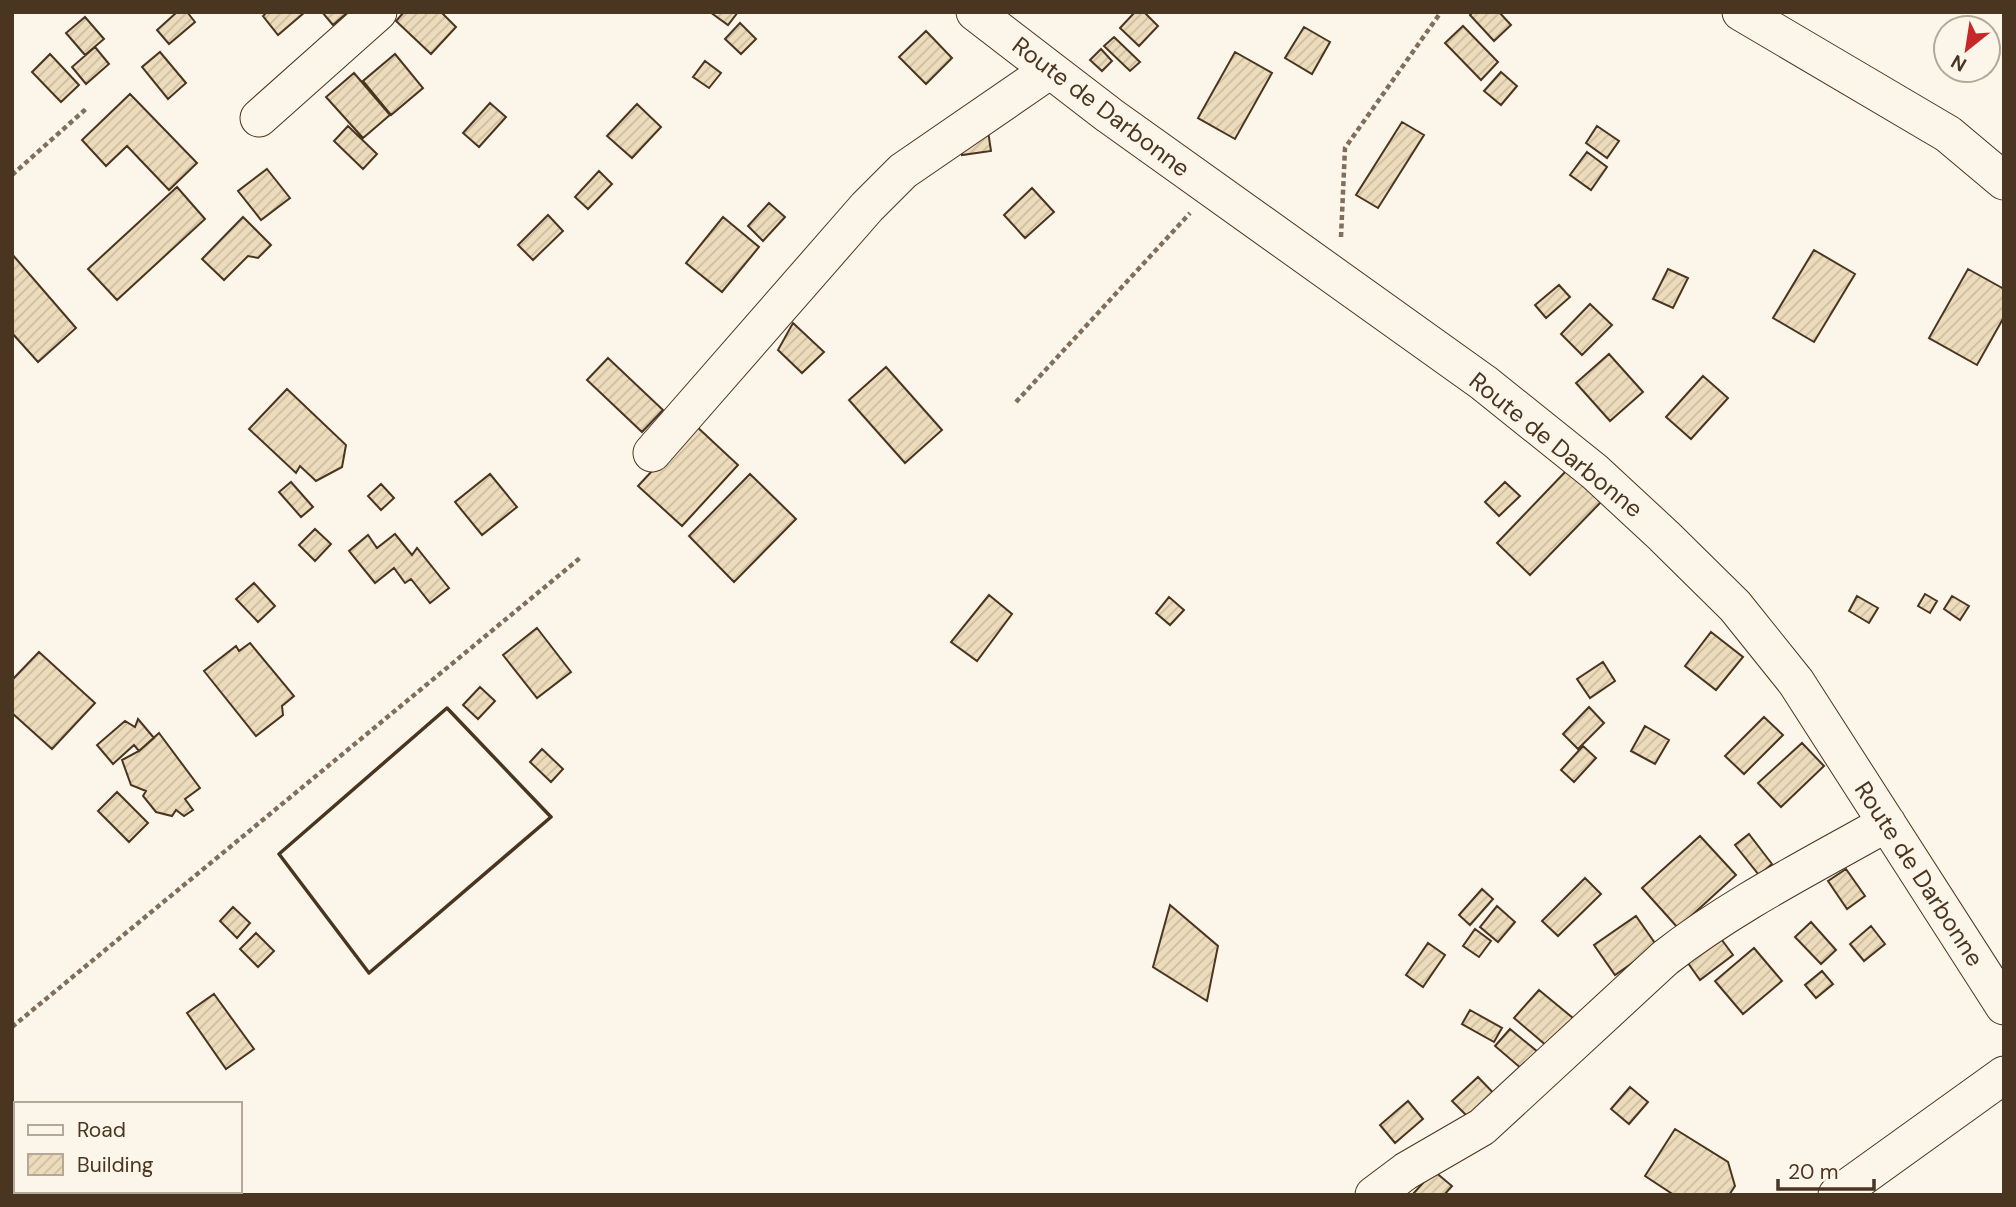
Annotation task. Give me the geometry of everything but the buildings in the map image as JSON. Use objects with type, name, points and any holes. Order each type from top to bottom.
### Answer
[{"type":"street","points":[[259,118],[378,12]]},
{"type":"street","name":"Route de Darbonne","points":[[975,12],[1212,189],[1484,383],[1595,472],[1726,597],[1797,682],[2004,1006]]},
{"type":"street","points":[[1741,12],[1948,134],[2004,181]]},
{"type":"street","points":[[652,453],[867,207],[903,171],[1050,70]]},
{"type":"street","points":[[1374,1195],[1406,1171],[1482,1127],[1690,938],[1718,919],[1887,823]]},
{"type":"street","points":[[1837,1195],[2004,1075]]},
{"type":"path","points":[[1339,280],[1345,148],[1441,12]]},
{"type":"path","points":[[12,175],[87,108]]},
{"type":"path","points":[[1016,402],[1212,189]]},
{"type":"path","points":[[12,1027],[580,558]]},
{"type":"wall","points":[[447,708],[551,817],[369,973],[279,854],[447,708]]}]
